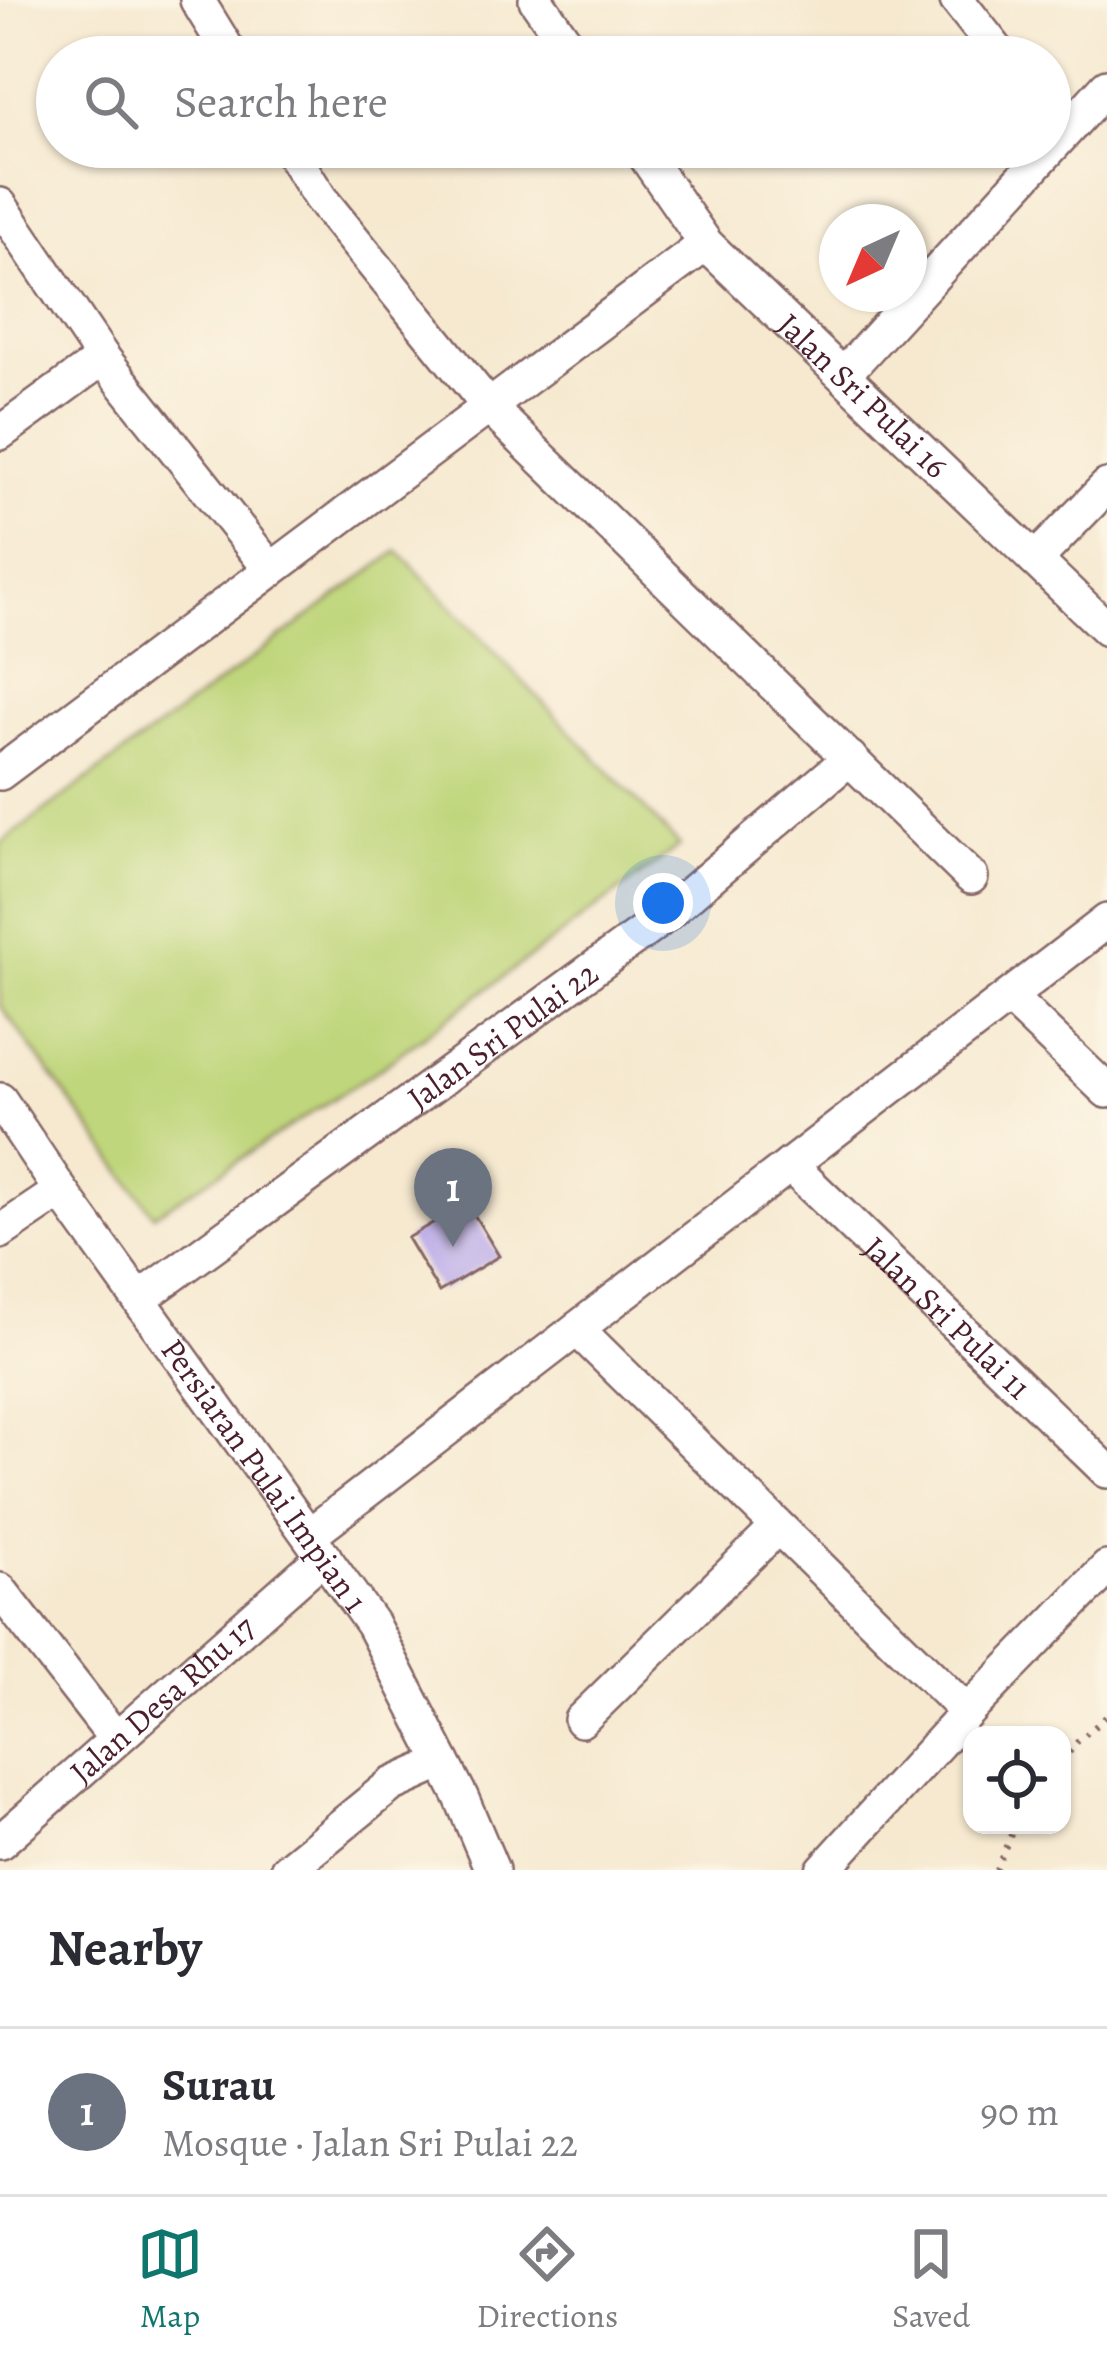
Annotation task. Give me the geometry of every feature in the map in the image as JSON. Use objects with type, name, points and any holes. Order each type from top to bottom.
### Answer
[{"type":"street","points":[[197,0],[219,36]]},
{"type":"street","points":[[536,0],[561,36]]},
{"type":"street","points":[[957,0],[985,36]]},
{"type":"street","points":[[1071,115],[1107,86]]},
{"type":"street","points":[[301,168],[320,198],[489,407],[971,877]]},
{"type":"street","name":"Jalan Sri Pulai 16","points":[[654,168],[706,244],[1107,629]]},
{"type":"street","points":[[843,375],[1021,168]]},
{"type":"street","points":[[0,205],[103,358],[271,570]]},
{"type":"street","points":[[0,773],[706,244]]},
{"type":"street","points":[[0,433],[103,358]]},
{"type":"street","points":[[1035,560],[1107,486]]},
{"type":"street","name":"Jalan Sri Pulai 22","points":[[141,1298],[657,922],[850,758]]},
{"type":"street","name":"Jalan Desa Rhu 17","points":[[0,1842],[317,1545],[577,1329],[1107,921]]},
{"type":"street","points":[[1010,997],[1107,1091]]},
{"type":"street","name":"Persiaran Pulai Impian 1","points":[[0,1100],[372,1624],[492,1870]]},
{"type":"street","name":"Jalan Sri Pulai 11","points":[[790,1165],[1107,1471]]},
{"type":"street","points":[[0,1232],[61,1192]]},
{"type":"street","points":[[577,1329],[967,1712]]},
{"type":"street","points":[[581,1720],[778,1527]]},
{"type":"street","points":[[823,1870],[1107,1568]]},
{"type":"street","points":[[0,1590],[115,1738]]},
{"type":"street","points":[[287,1870],[391,1785],[443,1762]]},
{"type":"path","points":[[1071,1750],[1107,1716]]},
{"type":"path","points":[[996,1870],[1011,1834]]},
{"type":"green space","points":[[398,551],[680,846],[379,1069],[154,1215],[0,1005],[0,844]]},
{"type":"building","points":[[467,1203],[499,1256],[439,1292],[407,1238]]},
{"type":"place","name":"Surau","points":[[453,1247]]}]
